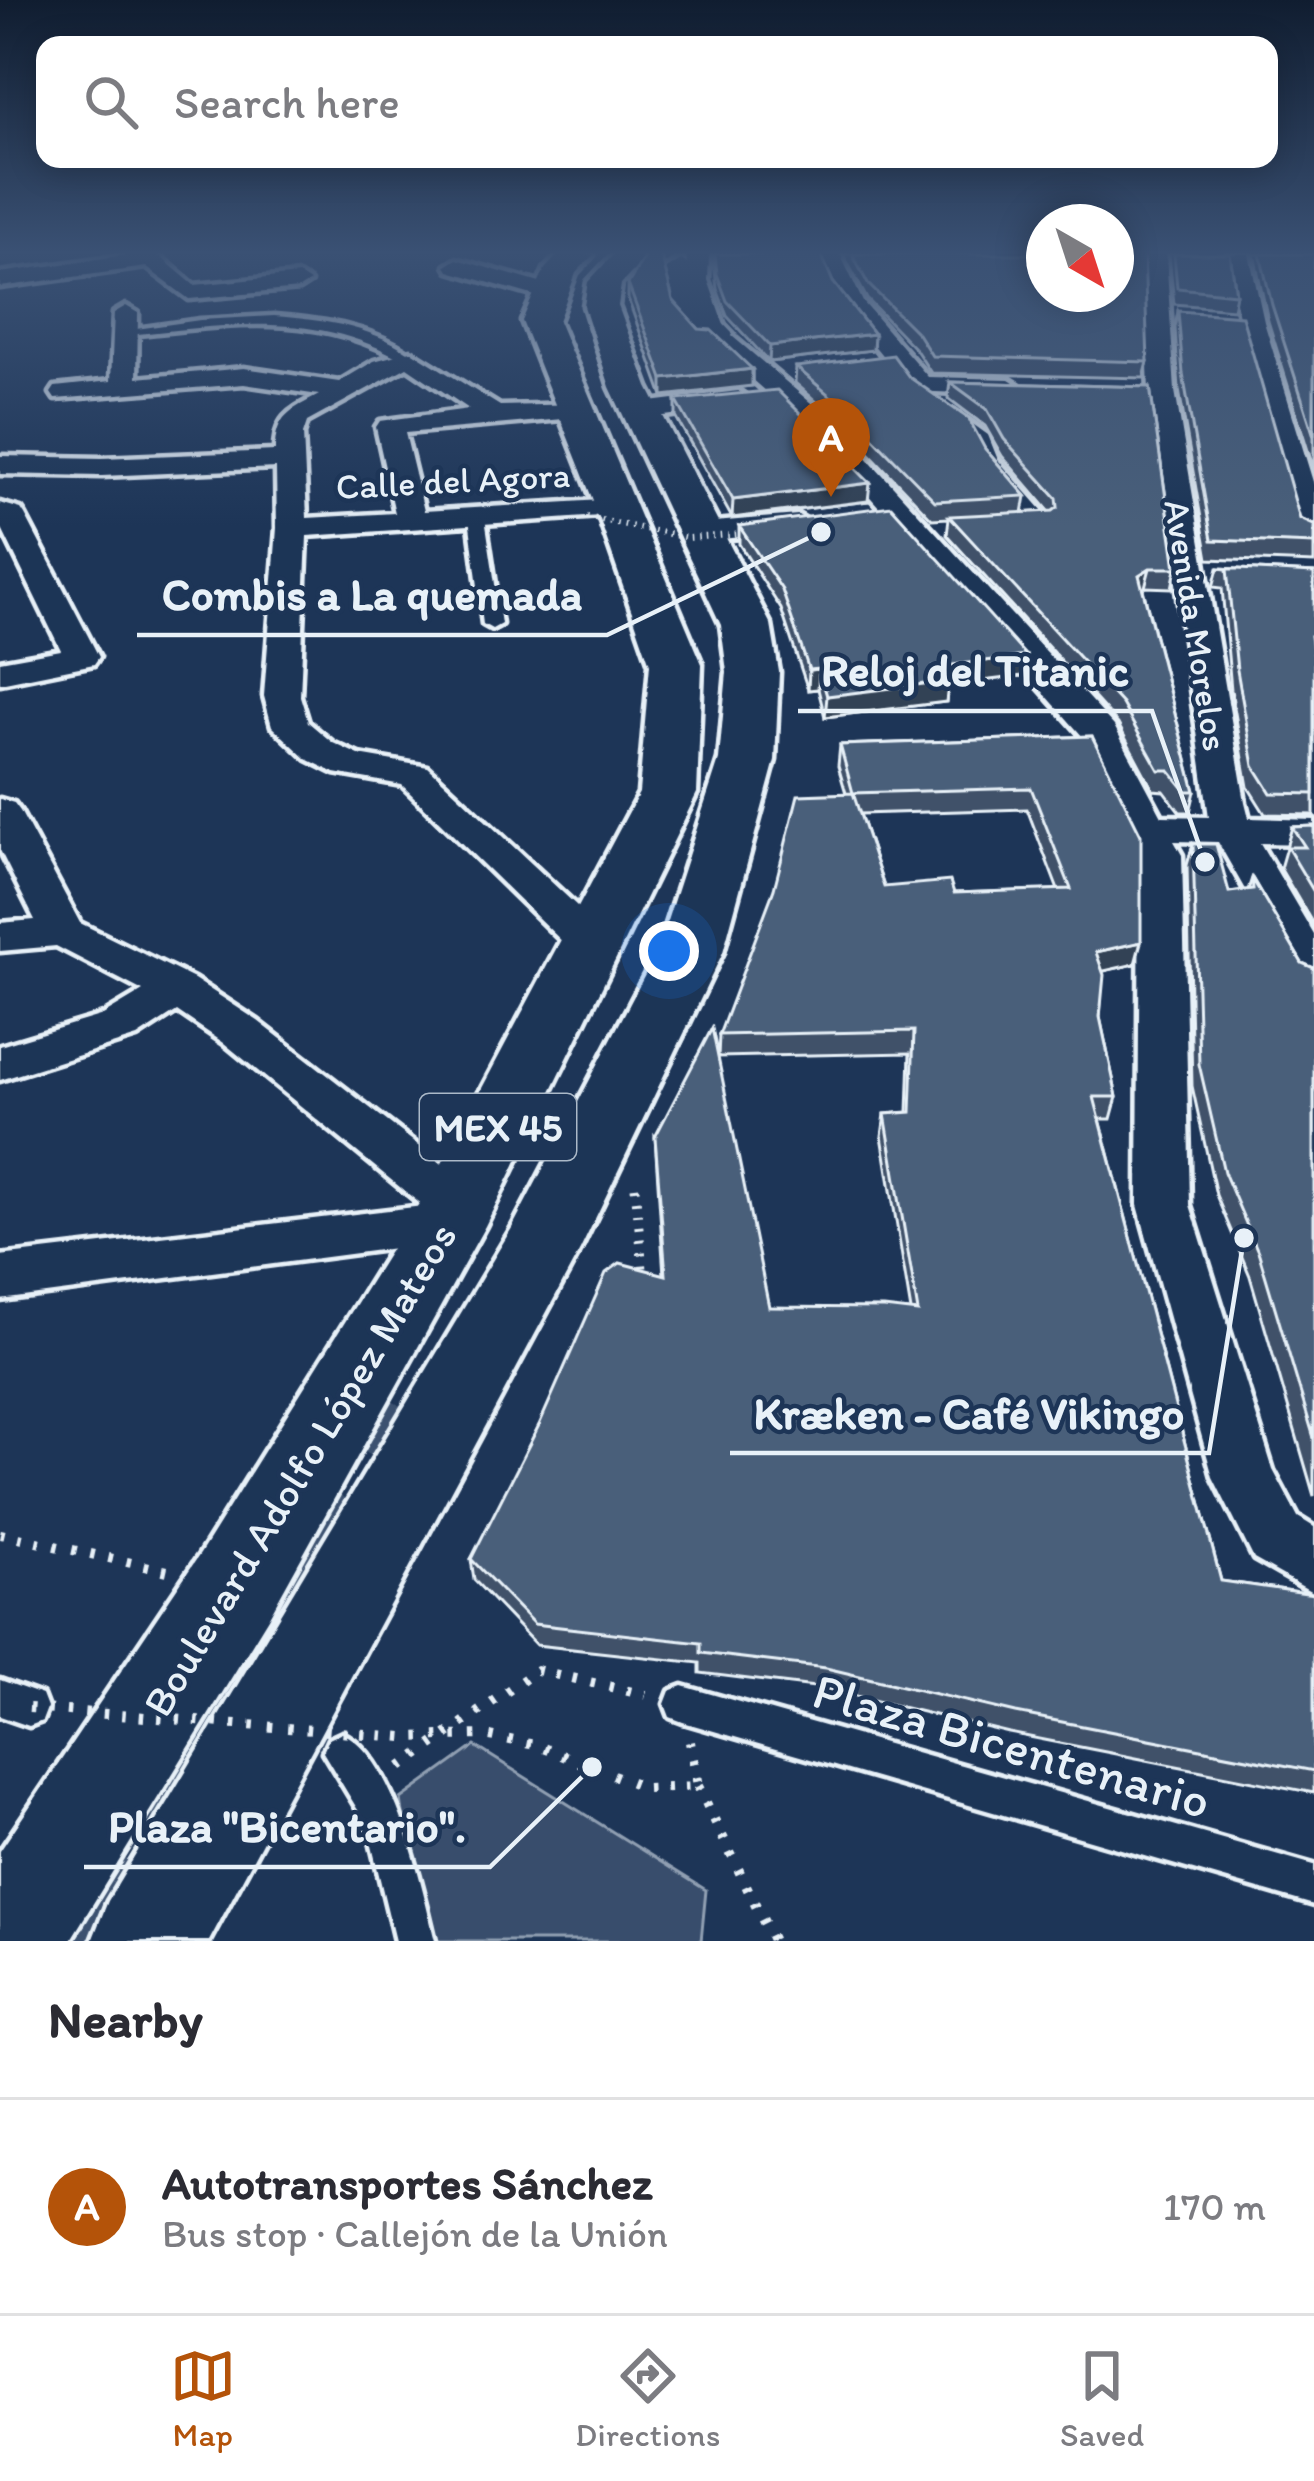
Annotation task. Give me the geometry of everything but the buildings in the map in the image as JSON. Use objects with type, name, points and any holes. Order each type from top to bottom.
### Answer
[{"type":"main road","name":"Boulevard Adolfo López Mateos","points":[[148,1941],[540,1250],[690,952],[747,760],[753,672],[726,532],[608,411],[558,345]]},
{"type":"main road","name":"Boulevard Adolfo López Mateos","points":[[6,1941],[233,1586],[451,1214],[668,793],[676,664],[603,513],[608,411]]},
{"type":"main road","points":[[392,1401],[636,960],[662,893],[669,845],[668,793]]},
{"type":"street","points":[[124,386],[126,345]]},
{"type":"street","points":[[731,345],[784,379],[827,431],[921,522],[1101,734],[1151,828],[1161,855],[1163,1205],[1244,1477],[1276,1538],[1314,1563]]},
{"type":"street","points":[[891,345],[920,385],[1042,388]]},
{"type":"street","name":"Avenida Morelos","points":[[1163,345],[1150,391],[1192,572],[1232,832],[1314,973]]},
{"type":"street","points":[[1251,345],[1303,457],[1314,536]]},
{"type":"street","points":[[856,364],[904,358]]},
{"type":"street","points":[[495,414],[411,359],[374,370],[349,391],[295,416],[289,434],[292,528],[282,696],[291,726],[320,751],[349,765],[414,775],[591,944]]},
{"type":"street","points":[[64,393],[244,376],[349,391]]},
{"type":"street","points":[[412,522],[390,427],[495,414],[608,411],[784,379]]},
{"type":"street","points":[[0,465],[102,467],[291,459]]},
{"type":"street","points":[[0,512],[10,515],[82,657],[0,672]]},
{"type":"street","name":"Calle del Agora","points":[[292,528],[603,513]]},
{"type":"street","points":[[726,532],[845,518],[921,522]]},
{"type":"street","points":[[1192,572],[1233,574]]},
{"type":"street","points":[[0,811],[62,932]]},
{"type":"street","points":[[1151,828],[1314,832]]},
{"type":"street","points":[[0,937],[62,932],[178,990],[241,1032],[451,1214]]},
{"type":"street","points":[[0,1064],[120,1026],[178,990]]},
{"type":"street","points":[[0,1278],[451,1214]]},
{"type":"lane","points":[[386,345],[411,359]]},
{"type":"lane","points":[[920,385],[976,431],[992,461],[1044,522],[1023,523]]},
{"type":"lane","points":[[477,518],[492,624]]},
{"type":"lane","name":"Plaza Bicentenario","points":[[682,1704],[1314,1885]]},
{"type":"lane","points":[[342,1752],[384,1817],[415,1941]]},
{"type":"path","points":[[603,513],[668,534],[733,538],[726,532]]},
{"type":"path","points":[[634,1171],[644,1288]]},
{"type":"path","points":[[0,1534],[233,1586]]},
{"type":"path","points":[[367,1791],[538,1670],[682,1704],[698,1786],[773,1941]]},
{"type":"path","points":[[15,1703],[403,1738],[485,1736],[535,1745],[647,1788],[698,1786]]},
{"type":"shaded area","points":[[475,1746],[706,1890],[701,1941],[405,1941],[406,1834],[401,1799]]},
{"type":"tunnel","points":[[382,1419],[392,1401]]},
{"type":"tunnel","points":[[287,1579],[383,1416]]},
{"type":"tunnel","points":[[70,1941],[195,1735]]},
{"type":"place","name":"Autotransportes Sánchez","points":[[831,497]]},
{"type":"place","name":"Combis a La quemada","points":[[821,532]]},
{"type":"place","name":"Reloj del Titanic","points":[[1205,862]]},
{"type":"place","name":"Kræken - Café Vikingo","points":[[1244,1238]]},
{"type":"place","name":"Plaza \"Bicentario\".","points":[[592,1767]]}]
